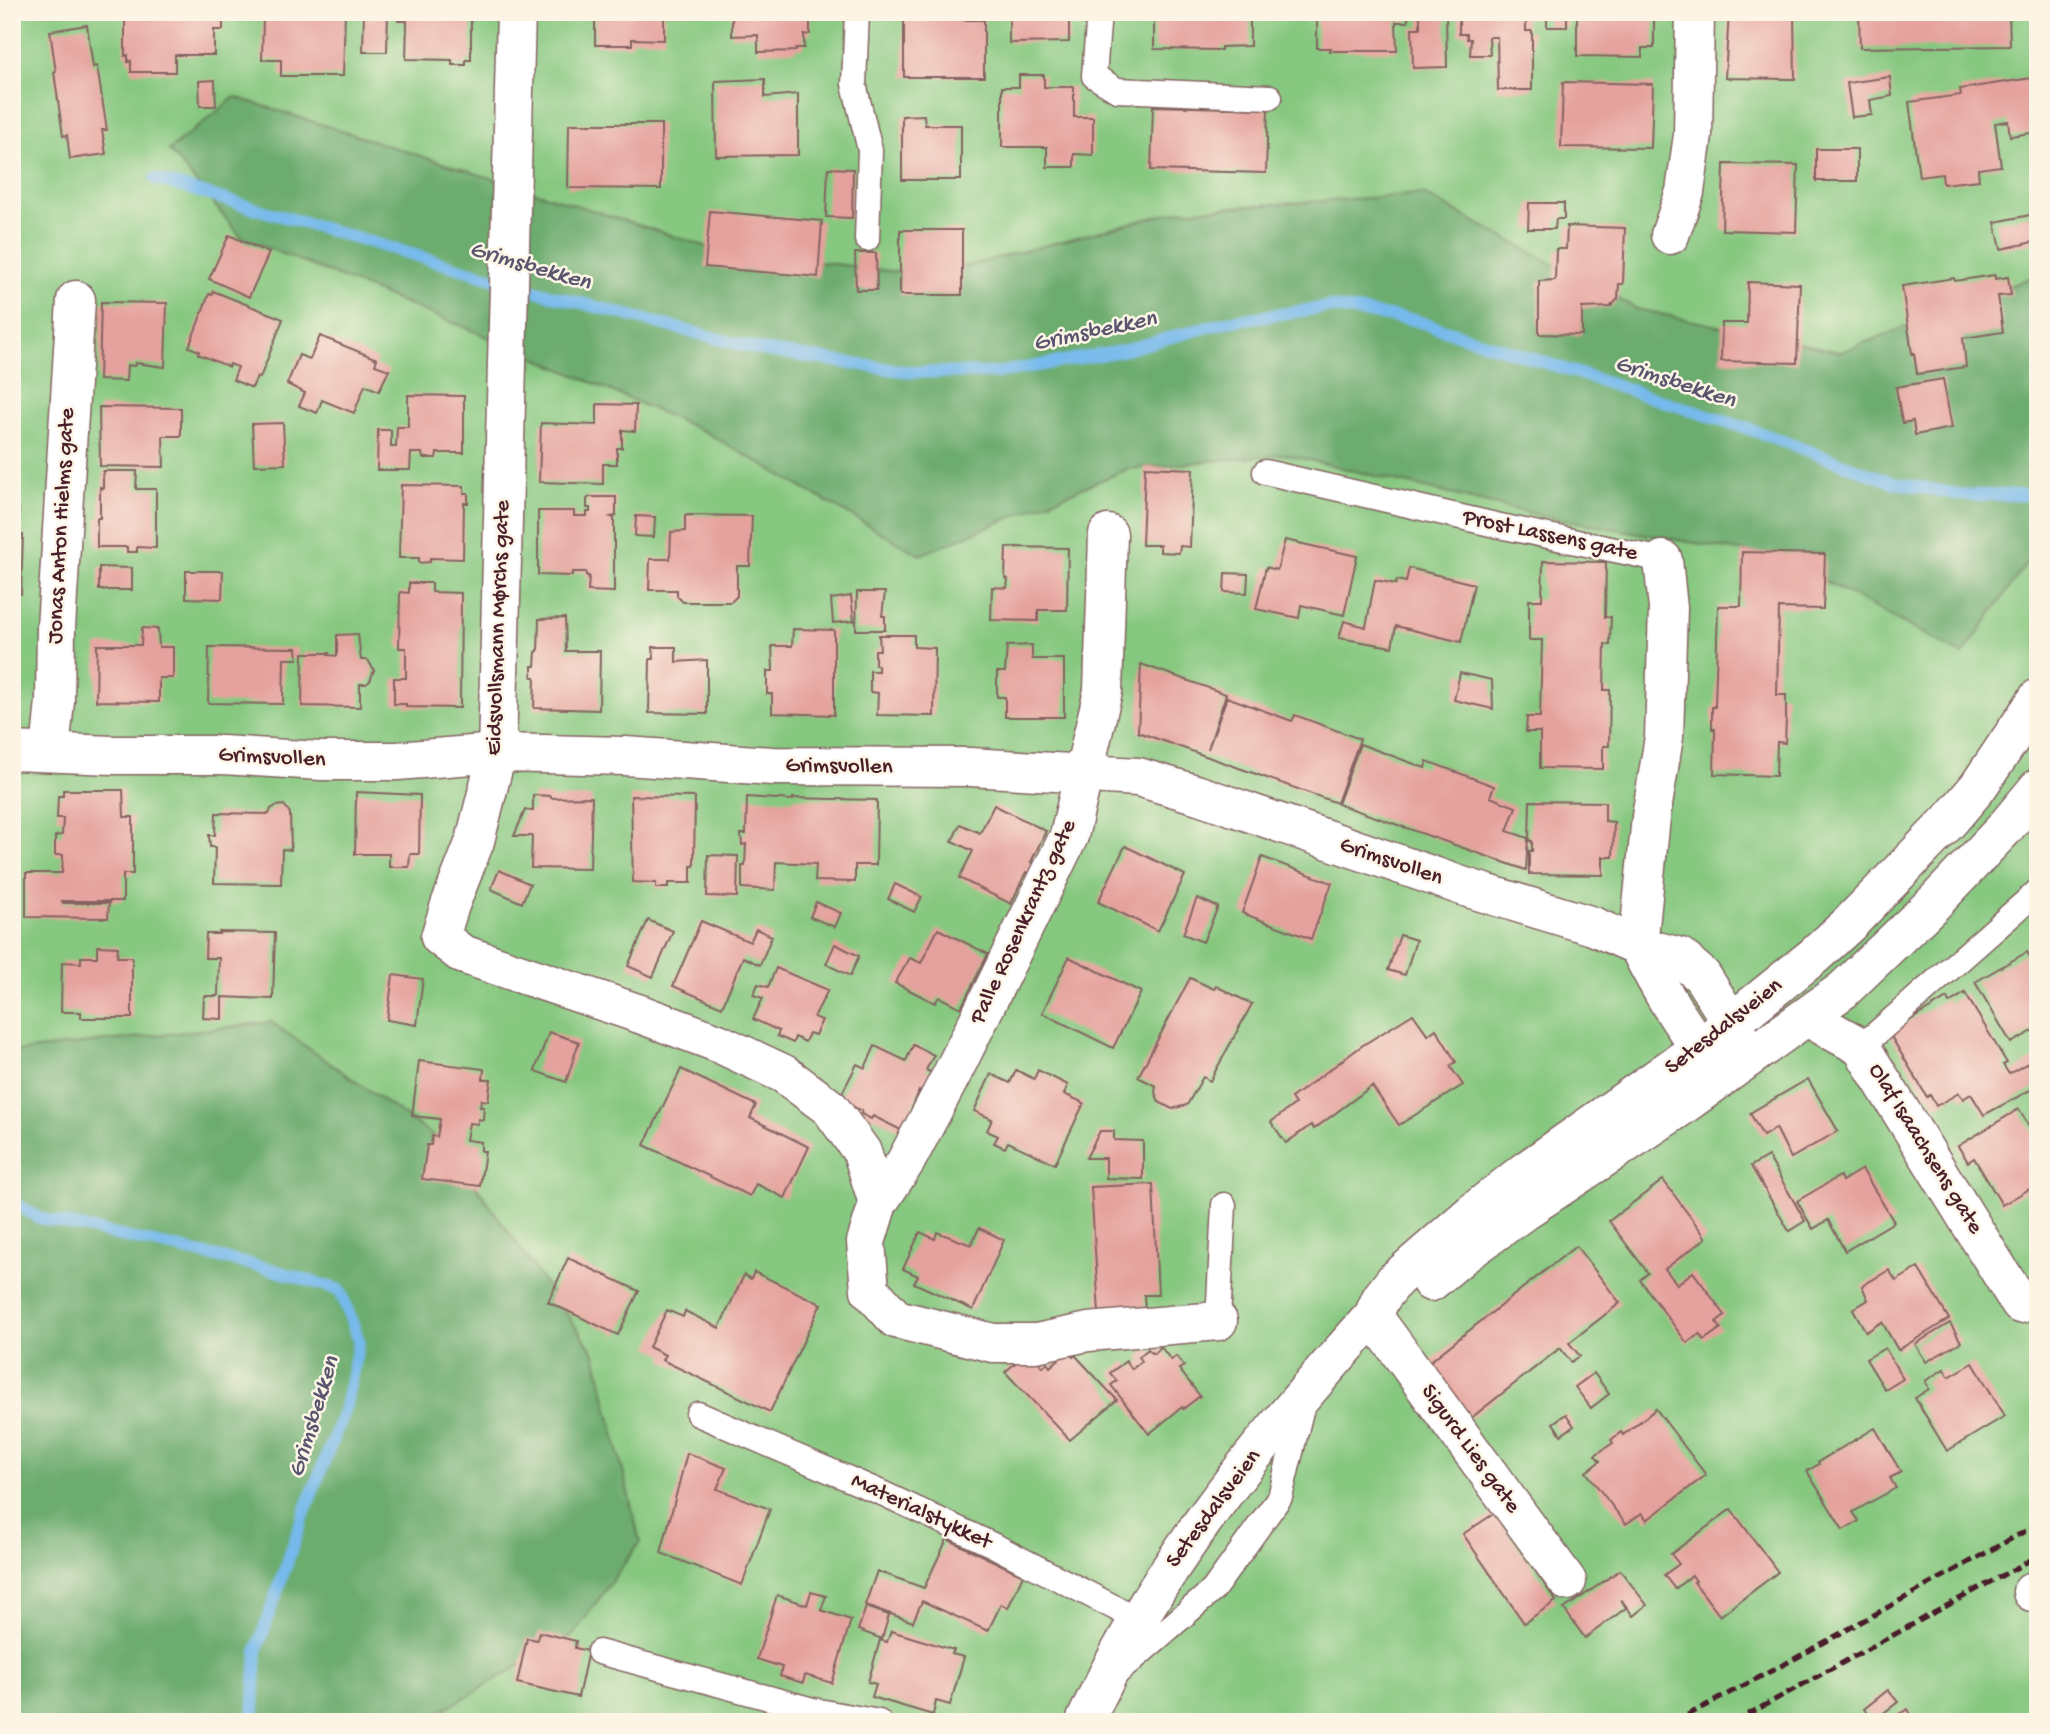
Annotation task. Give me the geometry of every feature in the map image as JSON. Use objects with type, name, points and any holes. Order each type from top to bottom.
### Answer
[{"type":"main road","name":"Eidsvollsmann Mørchs gate","points":[[516,12],[514,172],[509,253],[497,753],[475,841],[440,937],[461,954],[640,1014],[718,1043],[784,1074],[830,1108],[862,1152],[878,1203]]},
{"type":"main road","points":[[1670,235],[1685,192],[1693,135],[1695,12]]},
{"type":"main road","name":"Jonas Anton Hielms gate","points":[[50,752],[76,300]]},
{"type":"main road","name":"Palle Rosenkrantz gate","points":[[1108,534],[1103,691],[1069,836],[946,1085],[906,1161],[878,1203],[866,1242],[870,1290],[896,1320],[993,1343],[1036,1343],[1088,1332],[1218,1321]]},
{"type":"main road","name":"Prost Lassens gate","points":[[1638,946],[1651,817],[1664,737],[1668,608],[1663,560]]},
{"type":"main road","name":"Setesdalsveien","points":[[1085,1722],[1101,1687],[1167,1573],[1233,1478],[1373,1316],[1381,1298],[1395,1280],[1524,1172],[1701,1047],[1841,932],[1950,820],[1978,786],[2038,698]]},
{"type":"main road","name":"Grimsvollen","points":[[12,751],[222,755],[321,761],[397,761],[497,753],[625,756],[773,766],[970,767],[1138,777],[1199,795],[1465,887],[1593,926],[1638,946],[1680,957],[1702,975],[1738,1033],[1743,1050],[1739,1065]]},
{"type":"main road","name":"Setesdalsveien","points":[[1373,1316],[1392,1311],[1409,1301],[1472,1248],[1739,1065],[1843,990],[1934,903],[2004,829],[2038,788]]},
{"type":"main road","points":[[1638,946],[1657,984],[1701,1047],[1717,1061],[1739,1065]]},
{"type":"main road","name":"Olaf Isaachsens gate","points":[[1807,1017],[1861,1046],[2020,1304]]},
{"type":"main road","name":"Sigurd Lies gate","points":[[1373,1316],[1567,1581]]},
{"type":"lane","points":[[857,12],[855,84],[870,150],[867,239]]},
{"type":"lane","points":[[1099,12],[1094,76],[1117,90],[1270,97]]},
{"type":"lane","name":"Prost Lassens gate","points":[[1265,472],[1663,560]]},
{"type":"lane","points":[[1861,1046],[2038,891]]},
{"type":"lane","name":"Palle Rosenkrantz gate","points":[[1218,1321],[1224,1205]]},
{"type":"lane","points":[[1101,1687],[1213,1590],[1280,1497],[1305,1394]]},
{"type":"lane","name":"Materialstykket","points":[[698,1413],[960,1529],[1139,1620]]},
{"type":"lane","points":[[599,1652],[813,1710],[879,1722]]},
{"type":"green space","points":[[12,12],[2038,12],[2038,1722],[12,1722]]},
{"type":"green space","points":[[235,97],[711,248],[928,276],[1177,211],[1423,194],[1637,309],[1841,352],[2038,275],[2038,546],[1963,655],[1784,559],[1538,515],[1284,454],[1128,469],[920,555],[703,431],[476,332],[241,237],[169,150]]},
{"type":"green space","points":[[271,1022],[448,1146],[595,1354],[640,1542],[573,1635],[422,1722],[12,1722],[12,1052]]},
{"type":"building","points":[[125,12],[223,12],[223,30],[214,30],[214,55],[175,55],[175,72],[131,72],[131,61],[128,62],[128,55],[125,56]]},
{"type":"building","points":[[283,12],[345,12],[343,76],[281,76],[281,60],[262,60],[263,15],[282,16]]},
{"type":"building","points":[[364,12],[388,12],[387,52],[363,52]]},
{"type":"building","points":[[398,12],[471,12],[471,60],[466,60],[466,65],[452,65],[452,60],[406,59],[407,21],[398,21]]},
{"type":"building","points":[[595,12],[664,12],[664,40],[632,39],[632,45],[595,45]]},
{"type":"building","points":[[732,12],[810,12],[810,34],[804,35],[804,48],[796,48],[796,51],[758,52],[758,35],[732,36]]},
{"type":"building","points":[[904,12],[963,12],[963,20],[984,20],[984,77],[904,77]]},
{"type":"building","points":[[1009,12],[1069,12],[1069,42],[1009,43]]},
{"type":"building","points":[[1154,12],[1250,12],[1250,46],[1221,47],[1221,50],[1154,49]]},
{"type":"building","points":[[1317,12],[1408,12],[1408,22],[1396,22],[1397,51],[1330,51],[1331,48],[1317,48]]},
{"type":"building","points":[[1420,12],[1446,12],[1447,67],[1413,68],[1412,28],[1420,28]]},
{"type":"building","points":[[1459,12],[1526,12],[1526,31],[1532,31],[1532,90],[1498,90],[1497,37],[1489,37],[1490,55],[1470,55],[1471,39],[1467,39],[1467,34],[1459,34]]},
{"type":"building","points":[[1547,12],[1567,12],[1567,27],[1547,27]]},
{"type":"building","points":[[1577,12],[1654,12],[1654,48],[1642,48],[1642,57],[1577,56]]},
{"type":"building","points":[[1729,12],[1794,12],[1795,79],[1725,78]]},
{"type":"building","points":[[1859,12],[2009,12],[2010,46],[1860,48]]},
{"type":"building","points":[[87,25],[93,67],[97,66],[107,130],[102,130],[106,154],[70,159],[67,135],[63,136],[50,31]]},
{"type":"building","points":[[1019,75],[1044,75],[1044,87],[1074,87],[1074,117],[1093,117],[1093,155],[1074,154],[1074,167],[1047,167],[1047,147],[1002,147],[1002,87],[1019,87]]},
{"type":"building","points":[[1890,77],[1892,96],[1870,100],[1872,115],[1852,117],[1847,83]]},
{"type":"building","points":[[2038,77],[2038,132],[2010,136],[2008,121],[1995,123],[2001,166],[1978,169],[1979,180],[1943,184],[1942,174],[1919,177],[1909,102],[1961,95],[1960,89]]},
{"type":"building","points":[[765,79],[765,97],[798,94],[798,155],[716,156],[715,81]]},
{"type":"building","points":[[215,80],[216,106],[200,106],[199,81]]},
{"type":"building","points":[[1563,82],[1653,84],[1651,148],[1561,147]]},
{"type":"building","points":[[1153,106],[1268,109],[1266,173],[1151,170]]},
{"type":"building","points":[[924,115],[925,125],[961,125],[961,180],[902,180],[902,116]]},
{"type":"building","points":[[569,124],[661,124],[661,189],[568,188]]},
{"type":"building","points":[[1816,149],[1857,149],[1857,181],[1816,181]]},
{"type":"building","points":[[1724,164],[1798,165],[1796,232],[1722,230]]},
{"type":"building","points":[[828,168],[853,169],[852,218],[826,217]]},
{"type":"building","points":[[1529,203],[1564,203],[1564,219],[1556,219],[1555,229],[1528,229]]},
{"type":"building","points":[[710,211],[822,221],[818,277],[705,267]]},
{"type":"building","points":[[2035,214],[2038,241],[2001,249],[1995,222]]},
{"type":"building","points":[[1567,226],[1625,228],[1623,284],[1619,284],[1618,299],[1610,307],[1582,308],[1582,335],[1539,334],[1539,281],[1555,280],[1556,249],[1566,249]]},
{"type":"building","points":[[900,230],[962,230],[962,295],[900,295]]},
{"type":"building","points":[[229,235],[269,253],[249,297],[209,279]]},
{"type":"building","points":[[855,253],[876,253],[877,290],[856,290]]},
{"type":"building","points":[[1995,275],[1995,279],[2008,277],[2011,295],[1998,296],[2003,332],[1963,338],[1966,367],[1917,374],[1902,286]]},
{"type":"building","points":[[1748,282],[1800,284],[1797,363],[1721,361],[1722,323],[1747,323]]},
{"type":"building","points":[[213,291],[283,319],[260,378],[257,377],[252,388],[233,380],[238,367],[230,364],[229,367],[198,354],[199,351],[189,347],[209,294],[212,295]]},
{"type":"building","points":[[101,302],[167,303],[165,367],[135,363],[135,366],[127,365],[126,381],[99,380]]},
{"type":"building","points":[[320,336],[377,359],[375,365],[389,370],[379,391],[365,385],[354,413],[322,400],[317,413],[299,406],[305,393],[287,384],[299,355],[310,359]]},
{"type":"building","points":[[1943,379],[1952,428],[1915,435],[1913,421],[1902,423],[1896,387]]},
{"type":"building","points":[[408,395],[464,396],[464,453],[437,453],[436,458],[423,458],[422,453],[411,453],[410,470],[377,470],[378,430],[391,430],[391,447],[396,447],[397,427],[408,427]]},
{"type":"building","points":[[597,404],[636,405],[635,431],[622,430],[622,448],[617,448],[617,464],[603,464],[603,484],[539,482],[541,423],[597,425]]},
{"type":"building","points":[[99,407],[181,408],[181,436],[163,436],[164,467],[100,466]]},
{"type":"building","points":[[283,423],[285,464],[254,465],[252,424]]},
{"type":"building","points":[[1145,467],[1193,469],[1190,547],[1180,546],[1179,553],[1160,552],[1160,545],[1142,545]]},
{"type":"building","points":[[103,471],[137,471],[136,489],[156,489],[156,548],[137,547],[137,552],[127,552],[127,547],[97,547],[97,518],[100,518]]},
{"type":"building","points":[[401,485],[464,486],[464,493],[468,493],[468,503],[464,503],[463,559],[430,558],[430,562],[419,563],[419,558],[399,558]]},
{"type":"building","points":[[616,497],[616,516],[611,517],[614,518],[614,592],[588,591],[589,576],[586,576],[586,572],[572,572],[572,576],[538,575],[538,511],[574,511],[574,516],[587,516],[590,508],[587,508],[587,499]]},
{"type":"building","points":[[12,509],[19,509],[19,535],[23,535],[21,594],[12,594]]},
{"type":"building","points":[[685,515],[752,516],[750,566],[737,566],[737,596],[731,602],[683,602],[677,596],[677,590],[649,590],[650,559],[670,559],[671,532],[685,531]]},
{"type":"building","points":[[636,516],[655,517],[654,537],[635,536]]},
{"type":"building","points":[[1285,540],[1357,556],[1344,615],[1301,605],[1299,618],[1256,609],[1266,567],[1277,570]]},
{"type":"building","points":[[1006,547],[1068,548],[1067,610],[1038,610],[1038,621],[991,620],[992,587],[1007,588]]},
{"type":"building","points":[[1742,552],[1825,554],[1823,609],[1779,608],[1777,695],[1786,695],[1786,719],[1785,743],[1777,742],[1776,776],[1714,774],[1715,729],[1712,729],[1712,707],[1715,707],[1718,606],[1741,606]]},
{"type":"building","points":[[1543,561],[1606,562],[1605,617],[1611,617],[1610,645],[1605,644],[1604,690],[1610,690],[1609,746],[1603,746],[1603,769],[1540,768],[1540,732],[1526,732],[1527,717],[1540,717],[1542,640],[1529,640],[1529,600],[1542,600]]},
{"type":"building","points":[[99,567],[132,568],[132,590],[99,590]]},
{"type":"building","points":[[1409,568],[1474,584],[1461,642],[1396,626],[1392,647],[1339,638],[1344,621],[1366,627],[1375,580],[1396,584],[1397,580],[1406,582]]},
{"type":"building","points":[[186,571],[223,571],[222,599],[186,598]]},
{"type":"building","points":[[1225,573],[1248,574],[1247,593],[1224,592]]},
{"type":"building","points":[[409,583],[432,583],[432,592],[461,593],[460,708],[406,707],[406,704],[394,704],[394,678],[406,678],[406,648],[399,648],[400,592],[409,593]]},
{"type":"building","points":[[857,592],[885,592],[882,616],[885,616],[885,630],[856,630]]},
{"type":"building","points":[[851,596],[854,621],[833,623],[831,599]]},
{"type":"building","points":[[565,618],[566,651],[600,651],[599,710],[534,708],[535,677],[532,677],[532,666],[535,666],[538,651],[539,619]]},
{"type":"building","points":[[142,628],[158,629],[159,647],[173,647],[173,678],[159,678],[159,702],[96,701],[97,645],[141,645]]},
{"type":"building","points":[[793,629],[834,630],[834,715],[772,713],[772,694],[767,694],[767,671],[773,671],[772,646],[792,646]]},
{"type":"building","points":[[358,634],[361,660],[368,660],[374,670],[370,681],[360,684],[360,707],[302,706],[303,653],[329,653],[328,655],[337,656],[337,635]]},
{"type":"building","points":[[879,635],[914,635],[914,647],[935,648],[934,716],[877,715],[878,693],[870,692],[870,671],[878,671],[878,665],[875,665],[875,650],[880,650]]},
{"type":"building","points":[[1032,645],[1032,659],[1064,659],[1064,717],[1005,717],[1005,697],[997,697],[997,672],[1005,672],[1007,646]]},
{"type":"building","points":[[209,647],[297,648],[298,659],[284,659],[283,704],[208,703]]},
{"type":"building","points":[[653,647],[676,647],[676,662],[707,660],[707,714],[649,713],[650,659],[654,659]]},
{"type":"building","points":[[1141,664],[1226,694],[1208,749],[1227,697],[1292,721],[1295,715],[1360,739],[1337,803],[1138,732]]},
{"type":"building","points":[[1460,673],[1492,680],[1493,709],[1454,700]]},
{"type":"building","points":[[1360,744],[1425,768],[1427,761],[1494,786],[1490,797],[1516,807],[1507,831],[1528,838],[1526,870],[1338,804]]},
{"type":"building","points":[[63,790],[123,790],[124,817],[133,817],[133,874],[123,874],[123,901],[62,901],[109,903],[108,918],[26,917],[26,873],[62,873],[63,855],[55,855],[55,836],[62,835],[63,818],[57,818],[58,796],[63,796]]},
{"type":"building","points":[[356,792],[420,795],[419,854],[410,854],[409,867],[389,867],[389,854],[355,854]]},
{"type":"building","points":[[533,795],[551,798],[592,797],[590,869],[531,868],[532,836],[514,836],[525,810],[533,811]]},
{"type":"building","points":[[631,796],[695,797],[694,866],[691,866],[691,883],[668,883],[668,888],[656,888],[656,883],[633,882]]},
{"type":"building","points":[[747,797],[877,800],[876,865],[855,865],[855,882],[815,881],[816,864],[776,862],[775,890],[742,888],[746,844],[742,845],[741,834],[746,834]]},
{"type":"building","points":[[1530,801],[1605,802],[1605,821],[1614,822],[1613,857],[1603,857],[1603,875],[1529,874],[1529,851],[1532,851],[1532,841],[1529,841]]},
{"type":"building","points":[[284,805],[290,813],[291,850],[282,849],[281,884],[214,883],[215,847],[210,847],[209,835],[215,835],[216,813],[269,814],[276,806]]},
{"type":"building","points":[[994,805],[1046,831],[1031,862],[1037,865],[1032,875],[1026,872],[1011,904],[959,878],[973,851],[952,841],[960,824],[980,833]]},
{"type":"building","points":[[1125,846],[1185,875],[1158,931],[1098,902]]},
{"type":"building","points":[[708,855],[738,856],[737,897],[707,896]]},
{"type":"building","points":[[1262,857],[1332,883],[1311,939],[1242,913]]},
{"type":"building","points":[[499,870],[530,884],[522,903],[491,889]]},
{"type":"building","points":[[895,884],[922,897],[914,912],[888,899]]},
{"type":"building","points":[[1197,898],[1218,907],[1203,942],[1183,934]]},
{"type":"building","points":[[816,902],[841,913],[835,927],[810,917]]},
{"type":"building","points":[[648,920],[673,931],[653,977],[628,966]]},
{"type":"building","points":[[701,921],[750,942],[756,929],[772,936],[760,965],[743,957],[722,1007],[673,986]]},
{"type":"building","points":[[938,929],[988,954],[961,1008],[939,997],[935,1003],[895,983],[910,958],[921,963]]},
{"type":"building","points":[[275,933],[273,999],[222,997],[222,1019],[203,1018],[204,996],[218,996],[219,958],[205,958],[206,934]]},
{"type":"building","points":[[1400,935],[1416,940],[1405,975],[1388,970]]},
{"type":"building","points":[[835,944],[859,956],[850,976],[826,964]]},
{"type":"building","points":[[97,946],[118,947],[117,957],[132,957],[132,1018],[81,1018],[81,1012],[61,1012],[62,962],[81,963],[81,957],[97,957]]},
{"type":"building","points":[[2027,952],[2038,970],[2038,1028],[2011,1043],[1975,982]]},
{"type":"building","points":[[1069,957],[1141,992],[1113,1048],[1042,1013]]},
{"type":"building","points":[[776,968],[828,990],[814,1017],[822,1020],[815,1035],[809,1033],[805,1042],[795,1037],[793,1043],[777,1036],[779,1031],[753,1019],[763,998],[753,995],[758,984],[768,987]]},
{"type":"building","points":[[393,975],[423,979],[417,1025],[387,1020]]},
{"type":"building","points":[[1190,978],[1214,989],[1216,986],[1252,1004],[1210,1081],[1203,1077],[1187,1105],[1172,1109],[1159,1102],[1156,1086],[1138,1077]]},
{"type":"building","points":[[1965,993],[2007,1063],[2003,1065],[2009,1074],[2038,1057],[2038,1086],[1984,1115],[1971,1094],[1963,1099],[1959,1093],[1936,1106],[1930,1095],[1927,1097],[1889,1033],[1947,998],[1949,1003]]},
{"type":"building","points":[[1413,1014],[1428,1035],[1436,1029],[1456,1062],[1450,1066],[1463,1085],[1399,1125],[1372,1086],[1314,1129],[1311,1125],[1286,1143],[1271,1122],[1295,1104],[1291,1098],[1363,1045]]},
{"type":"building","points":[[549,1032],[579,1042],[566,1082],[535,1071]]},
{"type":"building","points":[[913,1045],[934,1055],[926,1070],[932,1073],[922,1092],[919,1091],[903,1131],[873,1116],[871,1119],[861,1114],[862,1111],[847,1104],[840,1097],[857,1064],[865,1068],[875,1046],[906,1061]]},
{"type":"building","points":[[419,1061],[484,1069],[483,1079],[491,1079],[488,1101],[481,1100],[480,1107],[484,1107],[483,1120],[478,1119],[478,1124],[469,1123],[466,1140],[481,1142],[481,1151],[485,1151],[480,1186],[422,1179],[427,1145],[431,1145],[432,1136],[437,1137],[440,1119],[412,1116]]},
{"type":"building","points":[[681,1069],[756,1105],[750,1118],[809,1147],[785,1198],[756,1184],[750,1196],[644,1145]]},
{"type":"building","points":[[1016,1070],[1034,1079],[1038,1070],[1068,1085],[1064,1094],[1084,1103],[1055,1164],[1008,1142],[1005,1148],[994,1143],[998,1136],[987,1131],[992,1119],[974,1111],[991,1074],[1010,1083]]},
{"type":"building","points":[[1808,1079],[1838,1131],[1791,1158],[1776,1128],[1763,1136],[1750,1113]]},
{"type":"building","points":[[2019,1109],[2038,1141],[2038,1184],[2002,1205],[1974,1158],[1968,1162],[1958,1146]]},
{"type":"building","points":[[1100,1131],[1114,1131],[1114,1140],[1143,1141],[1143,1179],[1106,1178],[1106,1158],[1086,1158]]},
{"type":"building","points":[[1768,1156],[1805,1221],[1789,1231],[1751,1166]]},
{"type":"building","points":[[1862,1169],[1894,1222],[1845,1251],[1828,1220],[1813,1229],[1797,1201],[1840,1176],[1842,1181]]},
{"type":"building","points":[[1663,1180],[1706,1238],[1665,1269],[1677,1284],[1693,1272],[1725,1315],[1716,1322],[1721,1328],[1704,1340],[1700,1334],[1687,1343],[1640,1280],[1648,1273],[1609,1221]]},
{"type":"building","points":[[1153,1184],[1158,1295],[1144,1295],[1145,1311],[1099,1313],[1091,1187]]},
{"type":"building","points":[[979,1228],[1004,1240],[973,1310],[914,1283],[918,1276],[903,1269],[920,1232],[935,1239],[937,1232],[971,1245]]},
{"type":"building","points":[[1576,1246],[1620,1303],[1569,1343],[1580,1356],[1571,1362],[1560,1348],[1471,1418],[1428,1363]]},
{"type":"building","points":[[568,1258],[639,1291],[618,1335],[548,1302]]},
{"type":"building","points":[[1918,1268],[1949,1319],[1898,1350],[1882,1322],[1866,1332],[1853,1309],[1868,1300],[1862,1286],[1889,1270],[1896,1281]]},
{"type":"building","points":[[754,1272],[821,1304],[770,1412],[662,1360],[665,1355],[649,1347],[667,1310],[683,1317],[685,1311],[719,1328],[744,1275],[751,1279]]},
{"type":"building","points":[[1950,1323],[1961,1342],[1926,1362],[1915,1344]]},
{"type":"building","points":[[1161,1347],[1171,1360],[1176,1356],[1184,1366],[1179,1369],[1200,1396],[1149,1434],[1111,1385],[1117,1381],[1110,1373],[1126,1361],[1132,1369],[1142,1361],[1139,1357],[1148,1349],[1153,1354]]},
{"type":"building","points":[[1885,1348],[1903,1379],[1885,1390],[1866,1359]]},
{"type":"building","points":[[1029,1351],[1043,1367],[1047,1363],[1050,1367],[1068,1351],[1073,1357],[1075,1355],[1117,1400],[1070,1440],[1005,1372]]},
{"type":"building","points":[[1973,1363],[2005,1416],[1947,1451],[1915,1398],[1929,1389],[1925,1381],[1944,1369],[1949,1377]]},
{"type":"building","points":[[1594,1373],[1609,1394],[1591,1408],[1575,1387]]},
{"type":"building","points":[[1656,1409],[1706,1475],[1647,1520],[1642,1513],[1626,1524],[1586,1472],[1600,1461],[1595,1455],[1613,1443],[1611,1440],[1621,1432],[1623,1435]]},
{"type":"building","points":[[1566,1414],[1574,1426],[1561,1435],[1553,1423]]},
{"type":"building","points":[[1875,1428],[1901,1472],[1890,1478],[1896,1488],[1853,1512],[1859,1521],[1843,1530],[1807,1471]]},
{"type":"building","points":[[687,1453],[726,1468],[717,1489],[770,1509],[742,1585],[661,1553]]},
{"type":"building","points":[[1731,1509],[1778,1572],[1720,1616],[1694,1582],[1696,1581],[1692,1575],[1675,1589],[1664,1575],[1679,1564],[1671,1554]]},
{"type":"building","points":[[1495,1513],[1556,1601],[1524,1623],[1463,1534]]},
{"type":"building","points":[[947,1539],[1023,1575],[1008,1608],[1001,1604],[988,1631],[922,1601],[913,1622],[865,1605],[877,1571],[924,1588]]},
{"type":"building","points":[[1620,1570],[1647,1605],[1633,1616],[1621,1599],[1626,1608],[1585,1638],[1564,1609]]},
{"type":"building","points":[[811,1592],[826,1596],[821,1610],[851,1620],[832,1683],[805,1675],[803,1683],[780,1676],[782,1667],[757,1659],[777,1595],[807,1605]]},
{"type":"building","points":[[866,1607],[889,1615],[882,1639],[858,1630]]},
{"type":"building","points":[[891,1631],[954,1650],[952,1654],[964,1657],[950,1705],[936,1701],[933,1715],[872,1697],[876,1684],[868,1682],[880,1640],[887,1642]]},
{"type":"building","points":[[539,1632],[576,1641],[575,1648],[588,1651],[578,1697],[517,1683],[527,1638],[537,1640]]},
{"type":"building","points":[[1888,1690],[1898,1702],[1873,1721],[1864,1709]]},
{"type":"building","points":[[1908,1709],[1915,1722],[1884,1722]]},
{"type":"waterway","name":"Grimsbekken","points":[[155,179],[554,296],[761,350],[910,372],[996,373],[1121,351],[1230,321],[1329,307],[1414,320],[1761,433],[1892,482],[1962,495],[2038,495]]},
{"type":"waterway","name":"Grimsbekken","points":[[12,1201],[39,1218],[267,1268],[340,1290],[359,1341],[345,1408],[302,1519],[257,1650],[253,1722]]},
{"type":"railway","points":[[1674,1722],[2038,1524]]},
{"type":"railway","points":[[1734,1722],[2038,1556]]}]
